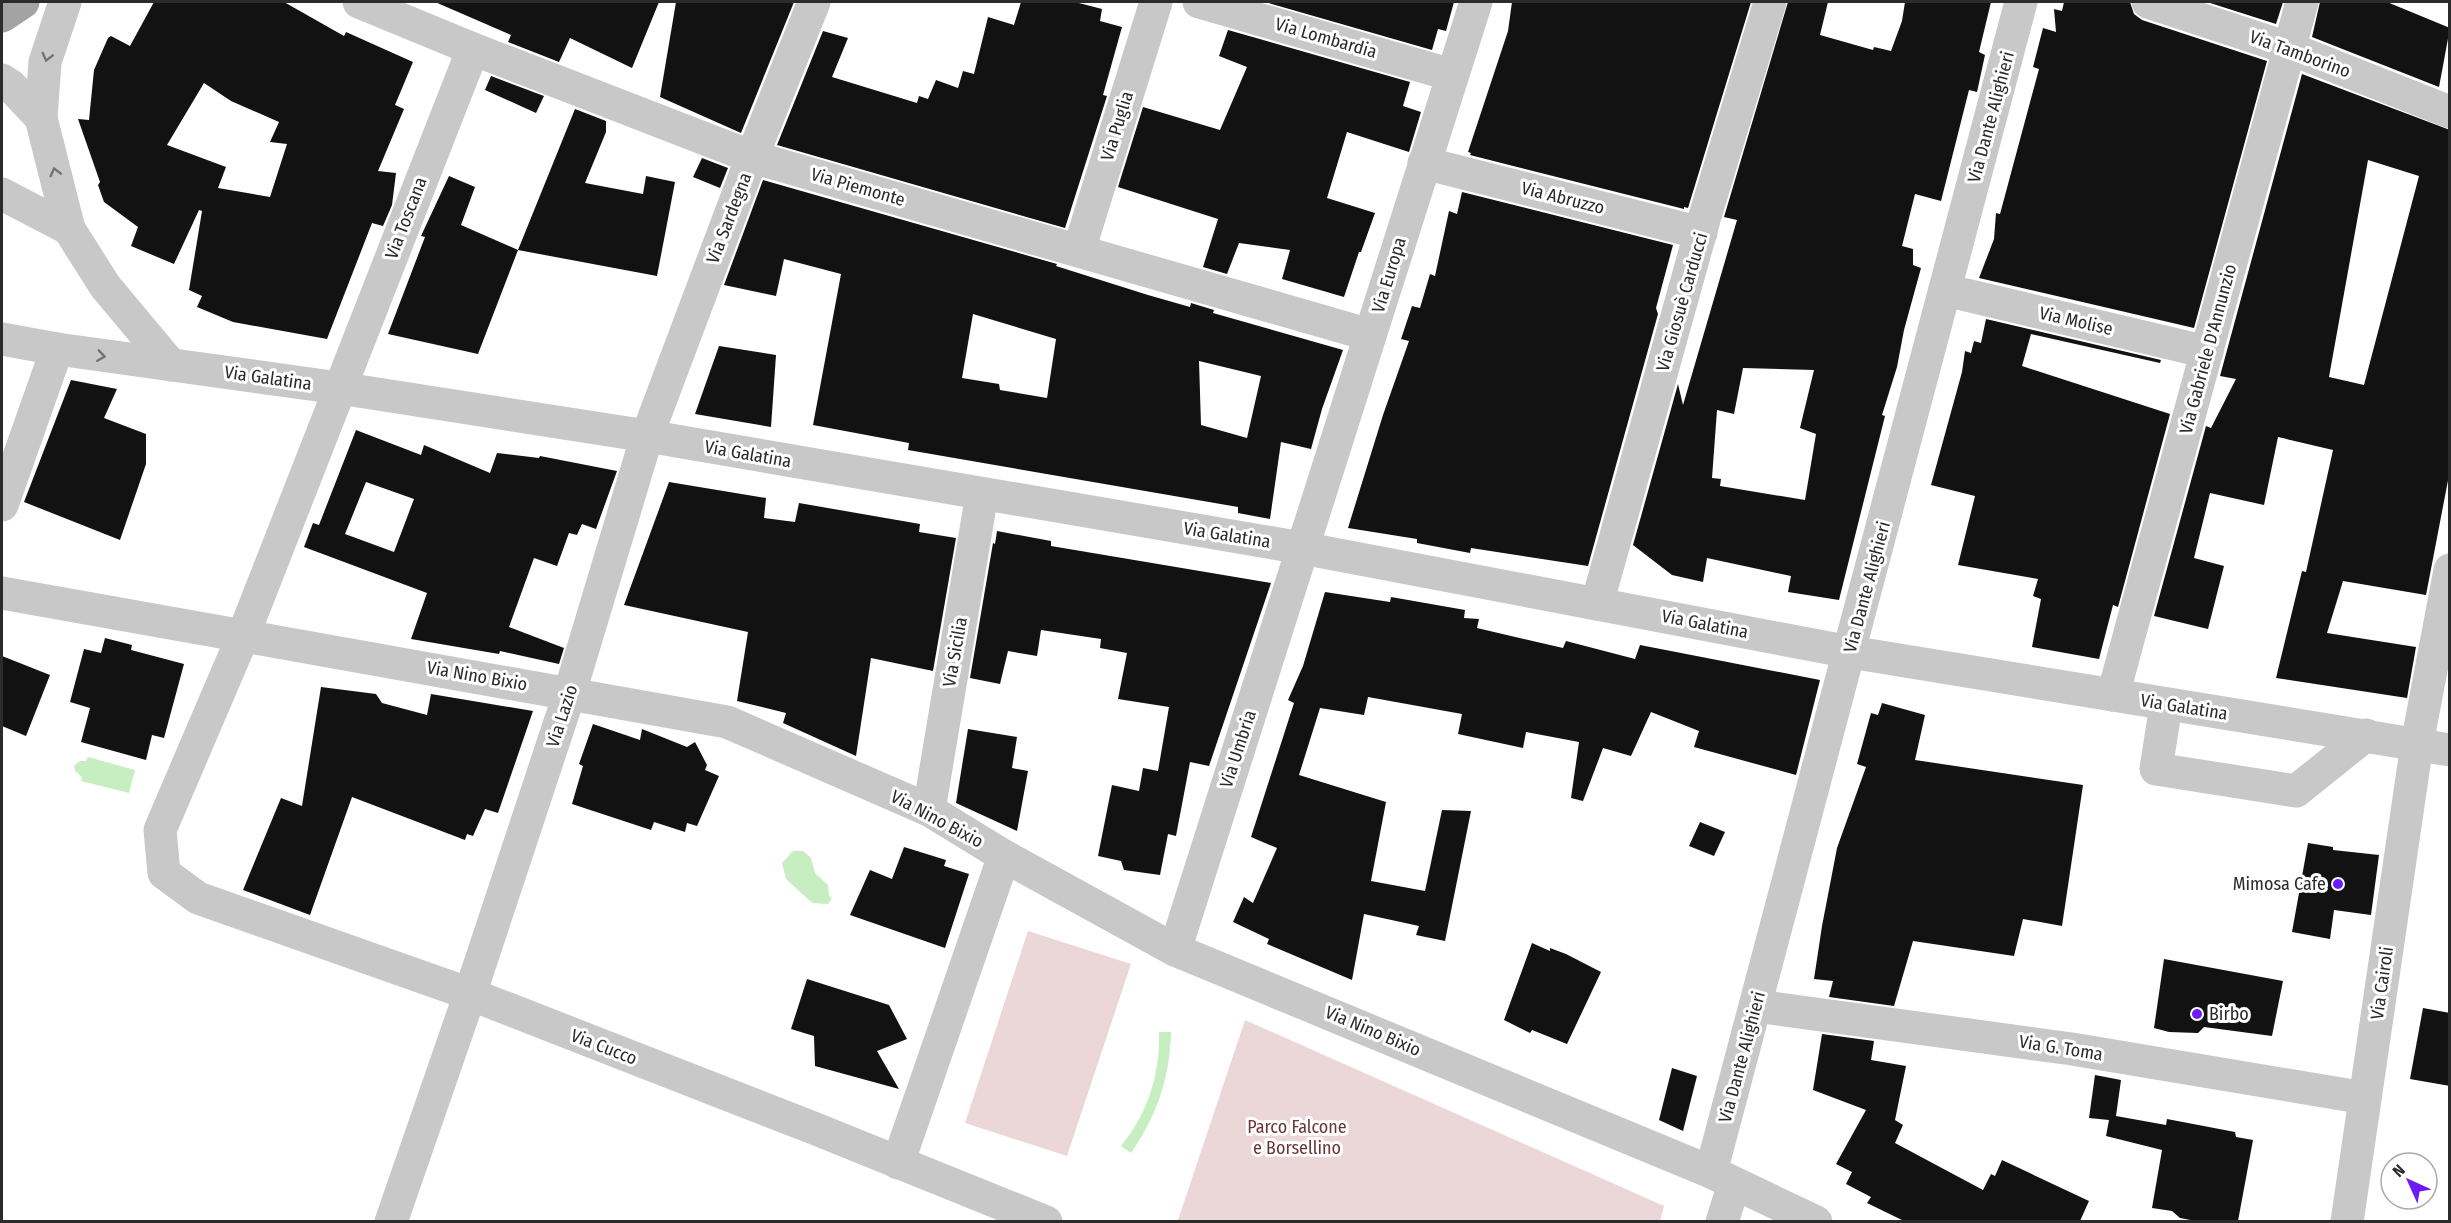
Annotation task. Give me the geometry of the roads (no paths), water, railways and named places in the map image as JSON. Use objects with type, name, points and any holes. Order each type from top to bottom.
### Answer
[{"type":"main road","points":[[2,16],[23,2]]},
{"type":"street","points":[[65,2],[45,62],[41,118],[69,229],[105,286],[171,366]]},
{"type":"street","name":"Via Piemonte","points":[[359,2],[472,49],[752,157],[1370,335]]},
{"type":"street","name":"Via Sardegna","points":[[646,436],[752,157],[814,2]]},
{"type":"street","name":"Via Puglia","points":[[1079,250],[1156,2]]},
{"type":"street","name":"Via Lombardia","points":[[1199,2],[1452,75]]},
{"type":"street","name":"Via Europa","points":[[1302,548],[1476,2]]},
{"type":"street","name":"Via Giosuè Carducci","points":[[1597,604],[1701,233],[1770,2]]},
{"type":"street","name":"Via Dante Alighieri","points":[[1722,1221],[1723,1178],[1756,1006],[2021,2]]},
{"type":"street","name":"Via Tamborino","points":[[2148,2],[2290,49],[2450,112]]},
{"type":"street","name":"Via Gabriele D'Annunzio","points":[[2113,695],[2302,2]]},
{"type":"street","name":"Via Toscana","points":[[164,873],[160,830],[243,636],[472,49]]},
{"type":"street","points":[[2,80],[11,86],[41,118]]},
{"type":"street","name":"Via Abruzzo","points":[[1424,163],[1701,233]]},
{"type":"street","points":[[2,194],[69,229]]},
{"type":"street","name":"Via Molise","points":[[1946,290],[2207,352]]},
{"type":"street","name":"Via Galatina","points":[[2,339],[646,436],[1302,548],[1850,652],[2450,750]]},
{"type":"street","points":[[2,505],[57,349]]},
{"type":"street","name":"Via Lazio","points":[[391,1221],[470,994],[570,692],[646,436]]},
{"type":"street","name":"Via Sicilia","points":[[929,810],[982,494]]},
{"type":"street","name":"Via Umbria","points":[[1174,950],[1302,548]]},
{"type":"street","name":"Via Cairoli","points":[[2347,1221],[2417,744],[2450,570]]},
{"type":"street","name":"Via Nino Bixio","points":[[2,592],[570,692],[727,722],[929,810],[1004,856],[1174,950],[1723,1178],[1816,1221]]},
{"type":"street","points":[[2166,705],[2156,769],[2296,791],[2366,735]]},
{"type":"street","points":[[898,1163],[1004,856]]},
{"type":"street","name":"Via Cucco","points":[[164,873],[198,898],[470,994],[1046,1221]]},
{"type":"street","name":"Via G. Toma","points":[[1756,1006],[2072,1049],[2365,1098]]},
{"type":"place","name":"Mimosa Cafe","points":[[2338,884]]},
{"type":"place","name":"Birbo","points":[[2197,1014]]},
{"type":"park label","name":"Parco Falcone e Borsellino","points":[[1297,1137]]}]
